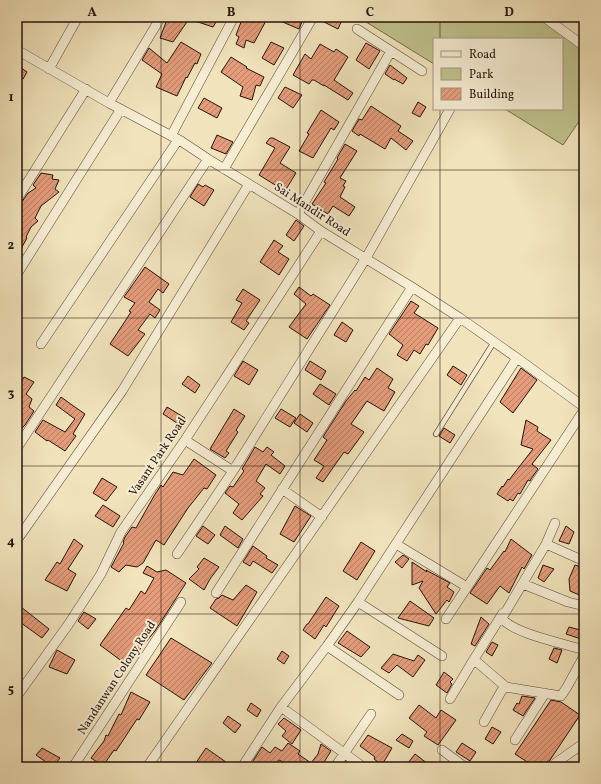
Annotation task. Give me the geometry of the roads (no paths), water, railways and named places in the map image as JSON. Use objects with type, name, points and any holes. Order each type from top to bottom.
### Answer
[{"type":"street","points":[[49,69],[78,17]]},
{"type":"street","points":[[109,103],[160,17]]},
{"type":"street","points":[[41,344],[175,138],[234,17]]},
{"type":"street","points":[[224,168],[313,17]]},
{"type":"street","points":[[544,17],[584,46]]},
{"type":"street","points":[[357,29],[422,71]]},
{"type":"street","name":"Sai Mandir Road","points":[[17,50],[109,103],[175,138],[298,214],[460,318],[517,358],[584,409]]},
{"type":"street","points":[[298,214],[391,51]]},
{"type":"street","points":[[17,199],[86,89]]},
{"type":"street","points":[[17,274],[121,109]]},
{"type":"street","points":[[177,554],[233,471],[366,258],[449,110]]},
{"type":"street","points":[[17,448],[208,159]]},
{"type":"street","points":[[17,540],[122,391],[249,184]]},
{"type":"street","name":"Vasant Park Road","points":[[17,696],[68,625],[101,574],[121,532],[184,440],[321,230]]},
{"type":"street","points":[[216,593],[412,287]]},
{"type":"street","points":[[147,767],[460,318]]},
{"type":"street","points":[[242,767],[281,707],[358,602],[517,358]]},
{"type":"street","points":[[446,619],[584,409]]},
{"type":"street","points":[[184,440],[233,471]]},
{"type":"street","points":[[282,489],[322,517]]},
{"type":"street","points":[[450,699],[523,584],[546,544],[555,523]]},
{"type":"street","points":[[396,544],[467,587]]},
{"type":"street","points":[[546,544],[584,561]]},
{"type":"street","points":[[523,584],[568,602],[584,606]]},
{"type":"street","name":"Nandanwan Colony Road","points":[[73,767],[181,602]]},
{"type":"street","points":[[358,602],[442,656]]},
{"type":"street","points":[[503,614],[502,618],[504,622],[525,632],[584,650]]},
{"type":"street","points":[[327,646],[399,694]]},
{"type":"street","points":[[472,664],[475,662],[478,663],[506,687],[561,696],[567,688],[584,656]]},
{"type":"street","points":[[484,722],[502,690],[506,687]]},
{"type":"street","points":[[515,740],[545,693]]},
{"type":"street","points":[[281,707],[363,767]]},
{"type":"street","points":[[335,767],[371,714]]},
{"type":"street","points":[[550,767],[584,743]]},
{"type":"street","points":[[442,750],[465,767]]},
{"type":"lane","points":[[436,434],[494,342]]}]
